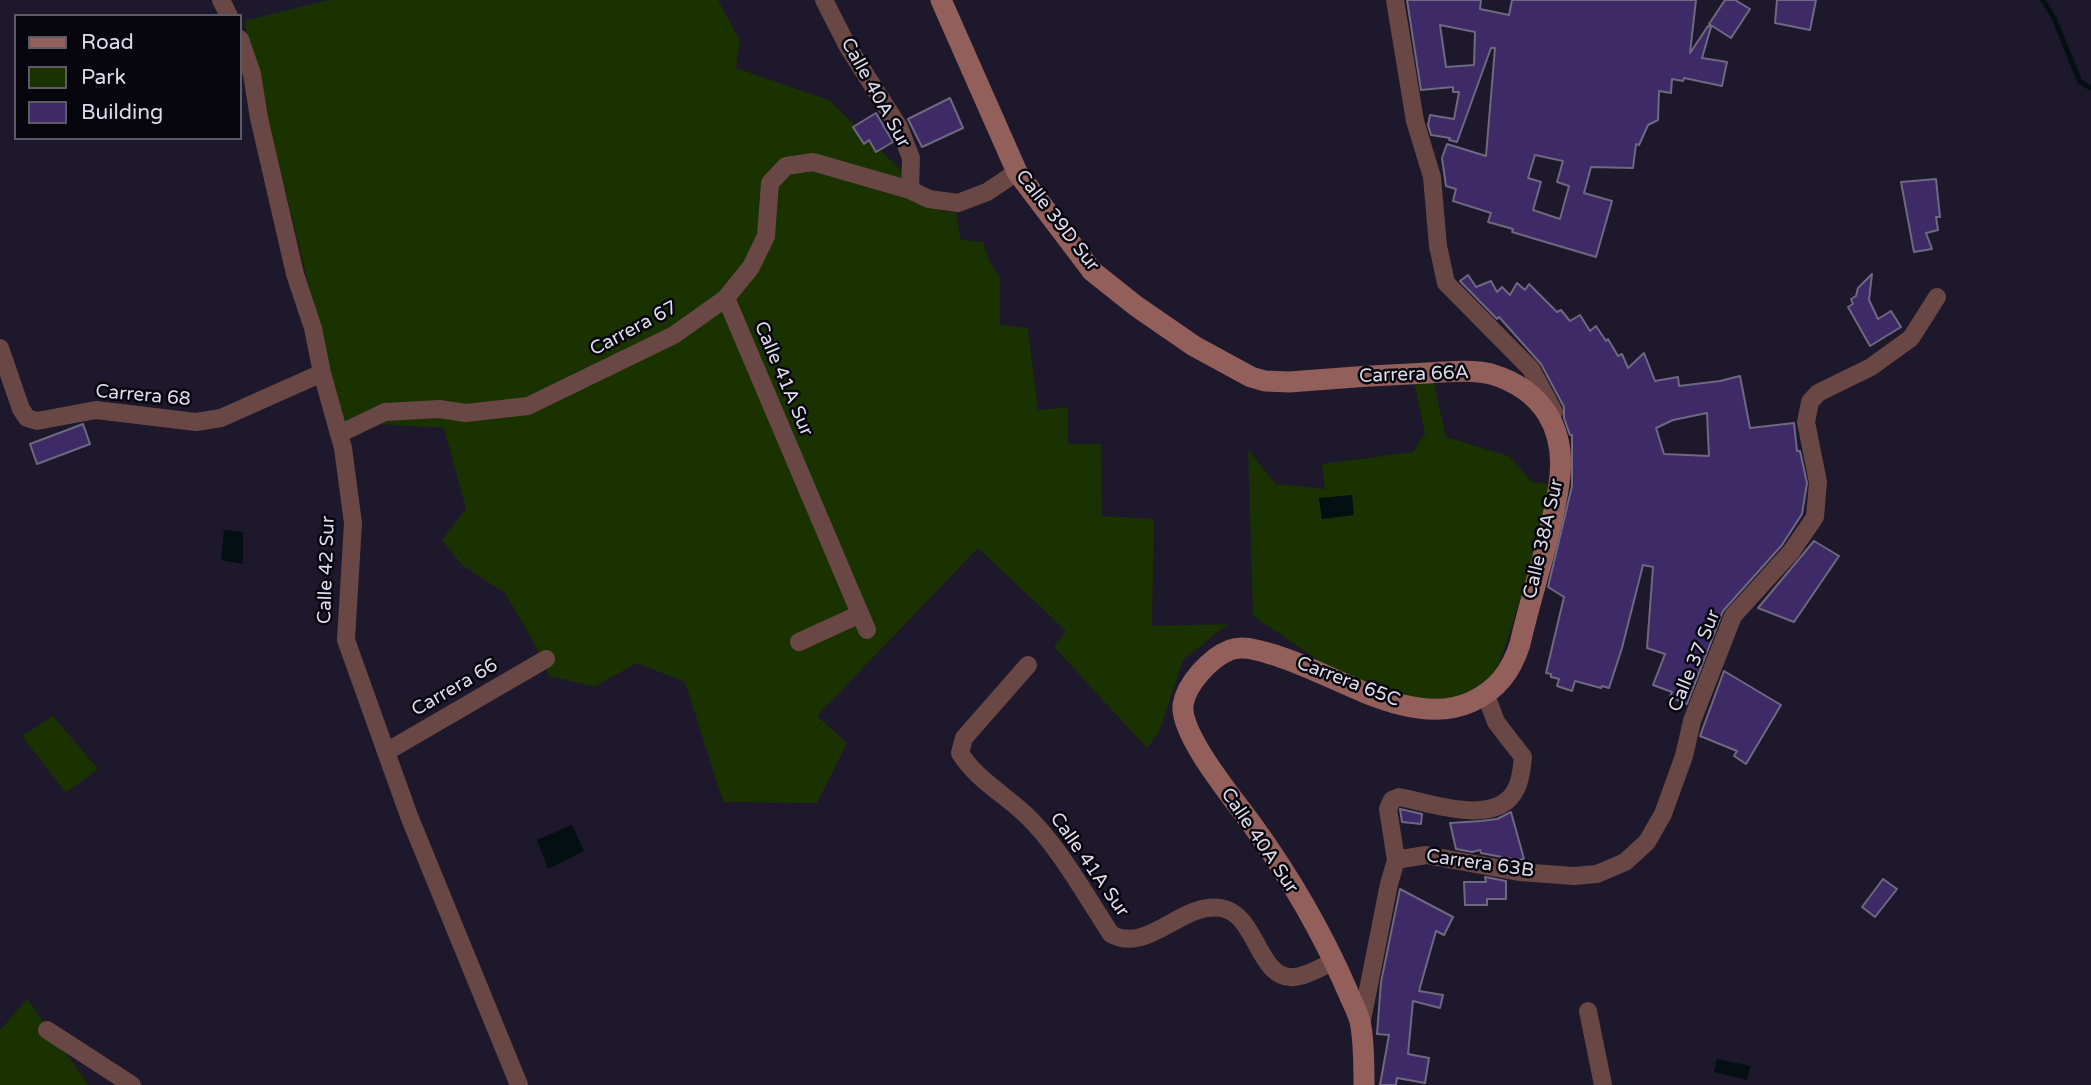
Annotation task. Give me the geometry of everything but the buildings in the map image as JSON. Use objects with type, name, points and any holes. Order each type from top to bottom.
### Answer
[{"type":"main road","name":"Calle 39D Sur","points":[[941,0],[1017,172],[1093,271],[1136,306],[1194,346],[1251,377]]},
{"type":"main road","name":"Carrera 66A","points":[[1251,377],[1265,381],[1289,382],[1457,372],[1489,374],[1533,395],[1546,409],[1556,428]]},
{"type":"main road","name":"Calle 38A Sur","points":[[1486,695],[1506,675],[1520,644],[1559,483],[1561,454],[1556,428]]},
{"type":"main road","name":"Carrera 65C","points":[[1211,660],[1231,650],[1249,648],[1286,658],[1331,679],[1405,705],[1437,711],[1456,709],[1486,695]]},
{"type":"main road","name":"Calle 40A Sur","points":[[1211,660],[1196,677],[1183,705],[1190,735],[1219,781],[1252,824],[1323,936],[1361,1025]]},
{"type":"main road","points":[[1361,1025],[1364,1085]]},
{"type":"street","name":"Calle 40A Sur","points":[[824,0],[848,47],[899,127],[911,158],[910,190]]},
{"type":"street","name":"Calle 38A Sur","points":[[1395,0],[1415,121],[1432,177],[1438,246],[1446,283],[1531,369],[1555,413],[1556,428]]},
{"type":"street","name":"Calle 42 Sur","points":[[242,45],[252,74],[259,118],[295,274],[313,328],[339,433],[352,523],[346,640],[409,816],[519,1085]]},
{"type":"street","name":"Carrera 67","points":[[339,433],[385,412],[439,410],[466,413],[528,406],[674,335],[726,298],[751,267],[766,236],[769,183],[786,166],[813,162],[910,190],[929,199],[958,203],[987,192],[1017,172]]},
{"type":"street","name":"Calle 37 Sur","points":[[1684,756],[1692,721],[1733,616],[1791,552],[1815,517],[1818,482],[1806,422],[1810,402],[1818,393],[1871,367],[1911,338],[1937,297]]},
{"type":"street","name":"Calle 41A Sur","points":[[726,298],[864,622],[799,642]]},
{"type":"street","name":"Carrera 68","points":[[0,348],[21,410],[27,418],[37,421],[96,410],[196,422],[221,418],[322,373]]},
{"type":"street","name":"Carrera 66","points":[[386,752],[546,659]]},
{"type":"street","name":"Calle 41A Sur","points":[[1028,666],[964,738],[960,753],[969,767],[1027,816],[1049,842],[1111,933],[1122,940],[1134,940],[1199,911],[1220,908],[1239,916],[1268,964],[1278,974],[1295,978],[1335,961]]},
{"type":"street","points":[[1361,1025],[1396,860],[1388,809],[1392,800],[1399,797],[1461,811],[1478,810],[1496,807],[1505,802],[1517,787],[1523,757],[1496,722],[1486,695]]},
{"type":"street","name":"Carrera 63B","points":[[1396,860],[1426,855],[1519,872],[1574,876],[1597,874],[1625,862],[1647,842],[1663,814],[1684,756]]},
{"type":"street","points":[[1588,1011],[1603,1085]]},
{"type":"street","points":[[47,1030],[132,1085]]},
{"type":"green space","points":[[328,0],[718,0],[740,41],[736,68],[829,100],[943,211],[956,212],[961,240],[983,242],[991,265],[1000,277],[1000,325],[1028,328],[1038,410],[1068,407],[1068,444],[1101,444],[1102,516],[1154,519],[1152,626],[1228,624],[1183,660],[1159,732],[1147,748],[1054,647],[1066,631],[978,548],[817,716],[847,743],[817,803],[723,802],[685,682],[636,663],[595,687],[549,676],[533,641],[505,593],[462,565],[442,540],[466,509],[444,428],[344,422],[244,21]]},
{"type":"green space","points":[[1433,379],[1446,437],[1509,456],[1532,482],[1552,484],[1525,585],[1497,671],[1459,700],[1400,698],[1330,668],[1253,616],[1248,450],[1276,484],[1325,489],[1322,464],[1413,452],[1425,433],[1414,382]]},
{"type":"green space","points":[[53,716],[98,769],[66,793],[22,736]]},
{"type":"green space","points":[[27,999],[89,1085],[0,1085],[0,1030]]},
{"type":"shaded area","points":[[1352,495],[1354,515],[1322,519],[1319,498]]},
{"type":"shaded area","points":[[224,530],[243,532],[243,564],[221,560]]},
{"type":"shaded area","points":[[572,825],[584,851],[548,869],[537,840]]},
{"type":"shaded area","points":[[1717,1059],[1750,1066],[1747,1080],[1714,1072]]},
{"type":"waterway","points":[[2043,0],[2054,18],[2080,82],[2091,88]]}]
